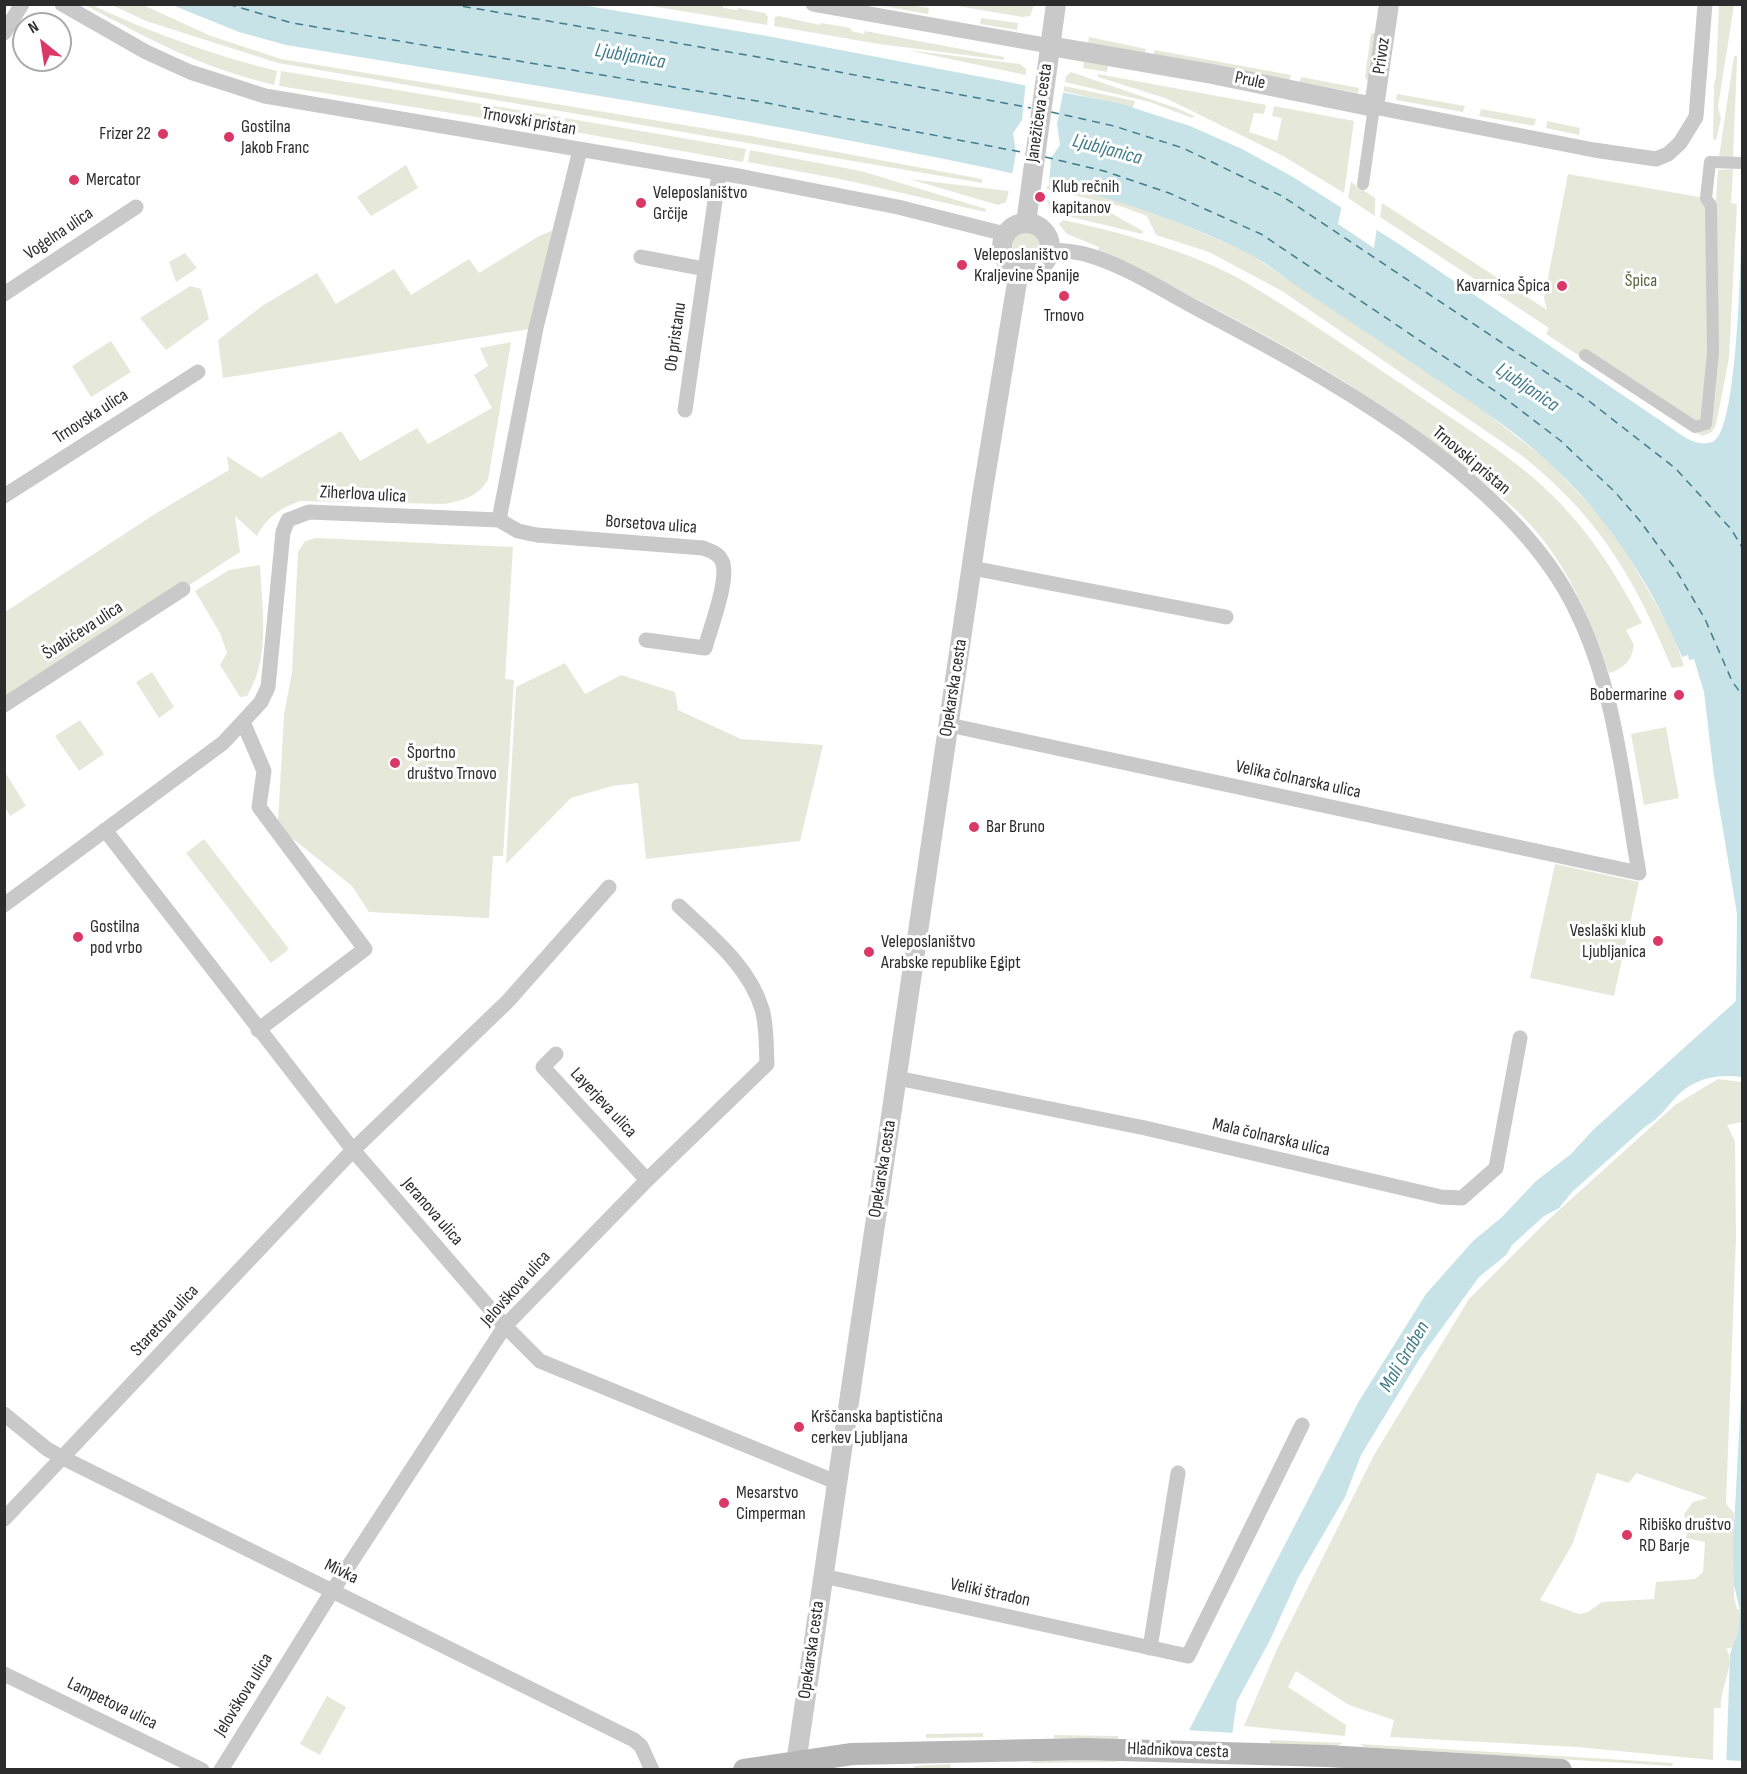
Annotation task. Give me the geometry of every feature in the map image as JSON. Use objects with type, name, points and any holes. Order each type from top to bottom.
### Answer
[{"type":"main road","name":"Hladnikova cesta","points":[[744,1770],[795,1766],[852,1754],[926,1751],[1170,1750],[1246,1753],[1325,1763],[1561,1770]]},
{"type":"street","points":[[4,33],[22,4]]},
{"type":"street","name":"Trnovski pristan","points":[[62,4],[190,72],[265,96],[719,173],[898,207],[1005,234]]},
{"type":"street","name":"Prule","points":[[813,4],[1212,74],[1641,159],[1664,156],[1680,143],[1696,117],[1705,4]]},
{"type":"street","name":"Janežičeva cesta","points":[[1026,223],[1056,4]]},
{"type":"street","name":"Privoz","points":[[1374,107],[1389,4]]},
{"type":"street","points":[[1363,183],[1374,107]]},
{"type":"street","points":[[499,520],[536,328],[580,150]]},
{"type":"street","points":[[1585,356],[1695,428],[1706,424],[1713,352],[1711,206],[1706,198],[1710,162],[1743,163]]},
{"type":"street","name":"Ob pristanu","points":[[685,410],[719,173]]},
{"type":"street","name":"Vogelna ulica","points":[[4,294],[136,207]]},
{"type":"street","points":[[1026,223],[1043,230],[1060,251],[1034,270],[1019,270],[1004,255],[1002,241],[1005,234],[1017,224],[1026,223]]},
{"type":"street","name":"Trnovski pristan","points":[[1060,251],[1085,254],[1116,267],[1227,324],[1334,385],[1432,452],[1509,520],[1551,570],[1584,628],[1610,704],[1639,873]]},
{"type":"street","points":[[641,257],[705,268]]},
{"type":"street","name":"Opekarska cesta","points":[[795,1766],[1002,364],[1019,270]]},
{"type":"street","name":"Trnovska ulica","points":[[4,496],[198,372]]},
{"type":"street","name":"Ziherlova ulica","points":[[4,905],[222,743],[261,702],[268,687],[283,532],[288,520],[309,512],[499,520]]},
{"type":"street","name":"Borsetova ulica","points":[[499,520],[518,531],[537,535],[703,548],[715,553],[722,562],[724,577],[705,648],[646,640]]},
{"type":"street","points":[[972,568],[1226,617]]},
{"type":"street","name":"Švabićeva ulica","points":[[4,705],[183,589]]},
{"type":"street","points":[[243,722],[264,771],[259,807],[365,949],[258,1030]]},
{"type":"street","name":"Velika čolnarska ulica","points":[[949,725],[1639,873]]},
{"type":"street","name":"Jeranova ulica","points":[[105,830],[353,1150],[505,1326],[540,1361],[836,1482]]},
{"type":"street","name":"Staretova ulica","points":[[4,1519],[353,1150],[494,1015],[609,887]]},
{"type":"street","name":"Jelovškova ulica","points":[[221,1770],[333,1590],[505,1326],[647,1180],[767,1064],[763,1011],[752,984],[727,951],[679,906]]},
{"type":"street","name":"Mala čolnarska ulica","points":[[897,1078],[1145,1128],[1441,1197],[1462,1198],[1496,1168],[1520,1038]]},
{"type":"street","name":"Layerjeva ulica","points":[[556,1054],[543,1067],[647,1180]]},
{"type":"street","name":"Mivka","points":[[4,1414],[47,1449],[63,1458],[634,1740],[641,1746],[652,1770]]},
{"type":"street","name":"Veliki štradon","points":[[823,1576],[1188,1656],[1302,1425]]},
{"type":"street","points":[[1149,1648],[1178,1473]]},
{"type":"street","name":"Lampetova ulica","points":[[4,1674],[202,1770]]},
{"type":"green space","points":[[85,5],[92,5],[137,25],[206,50],[277,71],[274,85],[199,61],[154,41]]},
{"type":"green space","points":[[112,5],[143,5],[211,36],[281,59],[751,136],[982,179],[982,183],[278,63],[146,21]]},
{"type":"green space","points":[[645,5],[722,5],[724,8],[765,13],[768,17],[767,25]]},
{"type":"green space","points":[[877,5],[910,5],[929,8],[928,14]]},
{"type":"green space","points":[[952,5],[1034,5],[1030,16],[1022,17]]},
{"type":"green space","points":[[1719,5],[1734,5],[1718,107],[1721,119],[1716,140],[1713,139],[1714,84]]},
{"type":"green space","points":[[775,17],[820,25],[821,23],[851,28],[851,31],[864,34],[865,31],[1004,57],[1004,60],[879,44],[774,26]]},
{"type":"green space","points":[[981,18],[1018,23],[1017,30],[980,24]]},
{"type":"green space","points":[[1377,32],[1369,83],[1365,77],[1371,34]]},
{"type":"green space","points":[[1089,37],[1146,49],[1145,54],[1088,43]]},
{"type":"green space","points":[[1738,37],[1733,157],[1719,157],[1734,56],[1737,56]]},
{"type":"green space","points":[[907,50],[1020,64],[1026,69],[1026,75]]},
{"type":"green space","points":[[1155,50],[1291,75],[1290,80],[1153,55]]},
{"type":"green space","points":[[1084,62],[1108,66],[1107,72],[1083,68]]},
{"type":"green space","points":[[281,71],[561,117],[559,130],[279,86]]},
{"type":"green space","points":[[1071,72],[1194,116],[1192,118],[1150,102],[1065,82],[1066,76]]},
{"type":"green space","points":[[1098,74],[1266,105],[1264,114],[1254,113],[1249,132],[1277,141],[1282,118],[1272,116],[1274,106],[1354,121],[1344,193],[1283,156],[1188,109],[1165,98],[1098,77]]},
{"type":"green space","points":[[1301,77],[1359,88],[1358,93],[1300,82]]},
{"type":"green space","points":[[1064,86],[1135,101],[1133,108],[1063,91]]},
{"type":"green space","points":[[1397,94],[1465,106],[1463,112],[1396,100]]},
{"type":"green space","points":[[1481,109],[1536,119],[1534,126],[1479,116]]},
{"type":"green space","points":[[565,118],[746,149],[743,162],[564,130]]},
{"type":"green space","points":[[1547,121],[1580,128],[1579,135],[1546,128]]},
{"type":"green space","points":[[750,150],[861,171],[986,209],[985,212],[845,180],[748,162]]},
{"type":"green space","points":[[406,165],[418,188],[371,216],[357,197]]},
{"type":"green space","name":"Špica","points":[[1733,169],[1731,203],[1737,204],[1729,358],[1716,425],[1712,432],[1702,436],[1546,334],[1549,328],[1380,217],[1382,203],[1547,310],[1544,298],[1568,174],[1716,200],[1718,170]]},
{"type":"green space","points":[[909,179],[1009,191],[1006,202],[998,205]]},
{"type":"green space","points":[[1351,182],[1375,198],[1375,216],[1348,198]]},
{"type":"green space","points":[[1048,183],[1099,194],[1162,215],[1250,254],[1485,412],[1548,461],[1599,515],[1623,547],[1672,632],[1684,666],[1672,668],[1628,577],[1593,526],[1548,478],[1521,455],[1282,291],[1209,252],[1156,235],[1147,216],[1120,206],[1047,189]]},
{"type":"green space","points":[[1047,200],[1111,213],[1143,231],[1142,234],[1051,212]]},
{"type":"green space","points":[[1063,220],[1153,243],[1199,260],[1240,279],[1330,336],[1474,433],[1528,473],[1573,517],[1606,560],[1642,623],[1626,630],[1634,645],[1626,663],[1609,673],[1596,637],[1572,584],[1552,552],[1522,516],[1460,463],[1375,401],[1285,346],[1098,250],[1099,247],[1067,234],[1059,224]]},
{"type":"green space","points":[[561,227],[536,328],[223,378],[218,340],[262,306],[317,273],[336,304],[394,269],[411,295],[469,259],[479,273],[539,236]]},
{"type":"green space","points":[[1027,232],[1033,233],[1041,241],[1041,253],[1033,261],[1027,262],[1021,261],[1013,253],[1012,247],[1013,241],[1021,233]]},
{"type":"green space","points":[[185,253],[197,268],[176,282],[169,262]]},
{"type":"green space","points":[[190,286],[201,289],[209,319],[166,350],[140,318]]},
{"type":"green space","points":[[111,341],[131,372],[91,397],[72,366]]},
{"type":"green space","points":[[511,342],[488,480],[475,494],[445,504],[301,501],[275,514],[257,536],[235,516],[240,552],[5,705],[5,612],[158,512],[229,470],[227,456],[261,478],[341,431],[360,461],[417,428],[428,444],[492,408],[474,375],[488,366],[480,348]]},
{"type":"green space","name":"Športno društvo Trnovo","points":[[316,538],[513,547],[505,679],[514,680],[503,856],[493,856],[489,918],[369,912],[352,886],[283,831],[278,822],[284,714],[292,673],[298,552],[305,541]]},
{"type":"green space","points":[[260,565],[262,649],[255,681],[247,696],[240,697],[220,665],[227,653],[220,633],[195,591],[229,570]]},
{"type":"green space","points":[[565,663],[585,694],[621,675],[675,692],[678,710],[741,739],[823,745],[800,841],[646,859],[638,783],[612,786],[571,798],[506,864],[516,687]]},
{"type":"green space","points":[[152,672],[174,707],[159,718],[136,682]]},
{"type":"green space","points":[[80,720],[104,754],[79,771],[55,736]]},
{"type":"green space","points":[[1666,727],[1679,798],[1644,805],[1631,734]]},
{"type":"green space","points":[[5,772],[26,806],[10,816],[5,807]]},
{"type":"green space","points":[[204,839],[289,949],[271,963],[186,853]]},
{"type":"green space","points":[[1555,864],[1639,882],[1614,996],[1530,978]]},
{"type":"green space","points":[[1718,1079],[1742,1082],[1742,1122],[1727,1125],[1735,1141],[1736,1237],[1726,1504],[1734,1513],[1734,1596],[1737,1609],[1740,1610],[1738,1632],[1733,1647],[1726,1649],[1730,1661],[1722,1693],[1721,1708],[1714,1708],[1713,1760],[1577,1747],[1390,1737],[1394,1720],[1349,1705],[1296,1671],[1288,1687],[1346,1725],[1345,1736],[1244,1726],[1278,1647],[1374,1455],[1469,1299],[1546,1222],[1675,1105]],"holes":[[[1597,1473],[1629,1483],[1636,1473],[1708,1498],[1693,1502],[1684,1514],[1688,1528],[1686,1538],[1705,1542],[1703,1572],[1695,1579],[1656,1582],[1654,1599],[1602,1602],[1588,1612],[1579,1614],[1540,1600],[1572,1545]]]},
{"type":"green space","points":[[327,1696],[346,1707],[320,1755],[300,1744]]},
{"type":"green space","points":[[983,1733],[983,1737],[926,1738],[926,1734]]},
{"type":"green space","points":[[1054,1735],[1118,1736],[1118,1740],[1054,1738]]},
{"type":"green space","points":[[1270,1740],[1343,1743],[1337,1746],[1270,1744]]},
{"type":"green space","points":[[1360,1744],[1673,1763],[1672,1766],[1364,1747]]},
{"type":"green space","points":[[1039,1759],[1117,1759],[1117,1762],[1029,1763]]},
{"type":"green space","points":[[950,1764],[951,1768],[914,1769],[914,1766]]},
{"type":"water","points":[[172,5],[582,5],[767,36],[1118,103],[1190,126],[1242,149],[1293,177],[1402,246],[1681,435],[1701,443],[1714,441],[1722,428],[1729,403],[1737,330],[1742,203],[1742,1077],[1709,1078],[1687,1088],[1656,1119],[1572,1192],[1559,1208],[1544,1216],[1512,1245],[1506,1255],[1479,1277],[1420,1358],[1361,1455],[1345,1497],[1298,1578],[1270,1640],[1237,1701],[1227,1769],[1169,1769],[1359,1401],[1426,1294],[1473,1241],[1502,1217],[1536,1181],[1571,1154],[1593,1130],[1736,1001],[1737,914],[1714,776],[1704,692],[1694,659],[1689,660],[1688,655],[1682,657],[1641,577],[1589,504],[1547,461],[1517,435],[1266,264],[1199,231],[1105,198],[1009,173],[718,116],[286,45],[239,32]]},
{"type":"water","points":[[1742,1377],[1742,1769],[1726,1770],[1730,1654],[1738,1632],[1740,1610],[1734,1585],[1733,1546]]},
{"type":"pier","points":[[1026,80],[1064,88],[1057,124],[1060,145],[1051,158],[1049,186],[1012,175],[1016,153],[1013,133],[1022,120]]},
{"type":"pier","points":[[1342,204],[1377,227],[1374,248],[1338,224]]},
{"type":"pier","points":[[1185,1730],[1235,1733],[1230,1770],[1166,1770]]},
{"type":"pier","points":[[1724,1760],[1742,1761],[1742,1769],[1723,1770]]},
{"type":"ferry route","points":[[228,4],[292,23],[757,101],[1026,153]]},
{"type":"ferry route","points":[[449,4],[764,58],[1031,108]]},
{"type":"ferry route","points":[[1051,112],[1114,126],[1183,148],[1282,196],[1589,401],[1675,468],[1731,529],[1742,547]]},
{"type":"ferry route","points":[[1045,157],[1104,171],[1169,193],[1261,234],[1498,393],[1561,441],[1615,492],[1640,521],[1676,570],[1705,619],[1732,681],[1742,695]]},
{"type":"place","name":"Frizer 22","points":[[163,134]]},
{"type":"place","name":"Gostilna Jakob Franc","points":[[229,137]]},
{"type":"place","name":"Mercator","points":[[74,180]]},
{"type":"place","name":"Klub rečnih kapitanov","points":[[1040,197]]},
{"type":"place","name":"Veleposlaništvo Grčije","points":[[641,203]]},
{"type":"place","name":"Veleposlaništvo Kraljevine Španije","points":[[962,265]]},
{"type":"place","name":"Kavarnica Špica","points":[[1562,286]]},
{"type":"place","name":"Trnovo","points":[[1064,296]]},
{"type":"place","name":"Bobermarine","points":[[1679,695]]},
{"type":"place","name":"Športno društvo Trnovo","points":[[395,763]]},
{"type":"place","name":"Bar Bruno","points":[[974,827]]},
{"type":"place","name":"Gostilna pod vrbo","points":[[78,937]]},
{"type":"place","name":"Veslaški klub Ljubljanica","points":[[1658,941]]},
{"type":"place","name":"Veleposlaništvo Arabske republike Egipt","points":[[869,952]]},
{"type":"place","name":"Krščanska baptistična cerkev Ljubljana","points":[[799,1427]]},
{"type":"place","name":"Mesarstvo Cimperman","points":[[724,1503]]},
{"type":"place","name":"Ribiško društvo RD Barje","points":[[1627,1535]]},
{"type":"water label","name":"Ljubljanica","points":[[630,57]]},
{"type":"water label","name":"Ljubljanica","points":[[1107,150]]},
{"type":"water label","name":"Ljubljanica","points":[[1527,388]]},
{"type":"water label","name":"Mali Graben","points":[[1405,1357]]}]
